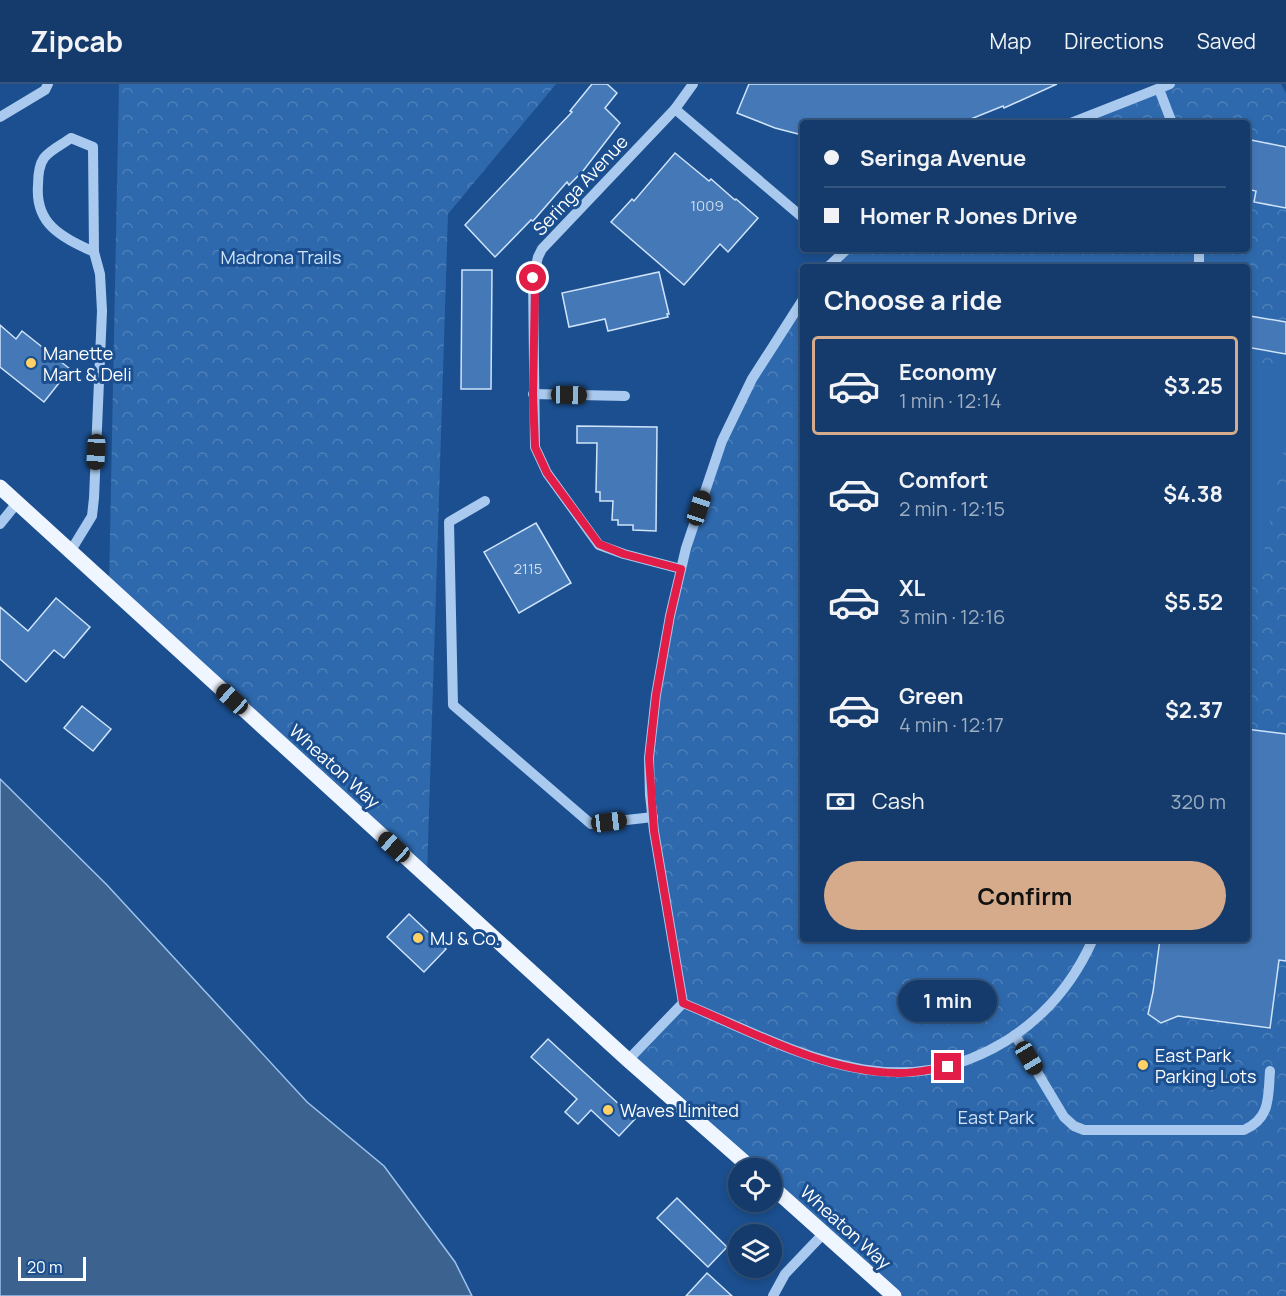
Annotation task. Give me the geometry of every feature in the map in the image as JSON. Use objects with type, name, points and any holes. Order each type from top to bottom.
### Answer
[{"type":"main road","name":"Wheaton Way","points":[[0,487],[628,1060],[740,1158]]},
{"type":"main road","name":"Wheaton Way","points":[[782,1196],[894,1296]]},
{"type":"street","points":[[0,117],[45,90],[48,84]]},
{"type":"street","name":"Seringa Avenue","points":[[681,569],[624,554],[599,544],[547,473],[535,447],[533,394],[535,288],[533,278],[542,249],[675,109],[693,84]]},
{"type":"street","points":[[1079,120],[1170,84]]},
{"type":"street","points":[[1159,89],[1171,120]]},
{"type":"street","points":[[675,109],[800,215]]},
{"type":"street","points":[[70,552],[92,516],[102,311],[100,274],[94,252],[93,147],[71,138],[44,158],[39,172],[37,193],[41,214],[61,236],[94,252]]},
{"type":"street","points":[[831,264],[841,252]]},
{"type":"street","points":[[683,1003],[653,817],[649,758],[652,719],[670,616],[686,548],[722,441],[752,379],[800,304]]},
{"type":"street","points":[[533,394],[625,396]]},
{"type":"street","points":[[485,501],[449,522],[453,705],[591,824],[653,817]]},
{"type":"street","points":[[0,524],[17,503]]},
{"type":"street","points":[[683,1003],[815,1058],[871,1072],[899,1073],[948,1067],[984,1054],[1015,1035],[1045,1011],[1070,982],[1084,960],[1092,942]]},
{"type":"street","points":[[628,1060],[683,1003]]},
{"type":"street","points":[[1015,1035],[1064,1117],[1074,1126],[1084,1130],[1244,1130],[1257,1124],[1264,1113],[1267,1105],[1270,1071]]},
{"type":"street","points":[[773,1296],[785,1274],[824,1233]]},
{"type":"green space","name":"Madrona Trails","points":[[119,84],[556,84],[448,214],[427,876],[109,587]]},
{"type":"green space","name":"East Park","points":[[1170,84],[1281,84],[1286,93],[1286,1296],[894,1296],[782,1196],[782,1158],[740,1158],[628,1060],[683,1002],[650,795],[670,616],[722,441],[800,304],[800,942],[1250,942],[1250,264],[831,264],[844,252],[1250,252],[1250,120],[1079,120]]},
{"type":"green space","points":[[1250,361],[1286,368],[1286,438],[1258,583],[1250,582]]},
{"type":"shaded area","points":[[0,779],[107,885],[307,1102],[384,1166],[455,1262],[472,1296],[0,1296]]},
{"type":"building","points":[[592,84],[607,84],[617,93],[605,108],[620,123],[583,171],[569,185],[567,182],[533,221],[531,220],[495,257],[465,225],[572,112],[570,111]]},
{"type":"building","points":[[749,84],[1057,84],[1004,108],[1003,106],[968,120],[800,120],[800,134],[775,128],[737,113]]},
{"type":"building","points":[[1251,140],[1286,147],[1286,208],[1254,202],[1256,191],[1250,190]]},
{"type":"building","points":[[675,153],[758,218],[728,252],[720,244],[684,285],[611,222],[632,199],[634,201]]},
{"type":"building","points":[[462,270],[492,270],[491,389],[461,389]]},
{"type":"building","points":[[659,272],[668,317],[608,331],[605,319],[569,327],[562,293]]},
{"type":"building","points":[[1250,316],[1286,322],[1286,354],[1250,348]]},
{"type":"building","name":"Manette Mart & Deli","points":[[0,325],[16,339],[22,331],[70,369],[44,402],[0,367]]},
{"type":"building","points":[[577,426],[657,427],[656,531],[633,530],[633,525],[618,525],[618,520],[612,520],[613,501],[600,501],[600,492],[596,492],[597,443],[577,443]]},
{"type":"building","points":[[536,523],[571,583],[519,613],[484,552]]},
{"type":"building","points":[[56,598],[90,627],[64,658],[54,650],[26,682],[0,659],[0,607],[28,631]]},
{"type":"building","points":[[82,706],[111,729],[93,751],[64,728]]},
{"type":"building","points":[[1250,730],[1286,734],[1286,961],[1279,960],[1270,1028],[1178,1016],[1161,1023],[1148,1014],[1160,942],[1250,942]]},
{"type":"building","points":[[409,914],[446,949],[424,972],[387,937]]},
{"type":"building","points":[[548,1039],[635,1119],[619,1136],[591,1110],[578,1124],[565,1112],[577,1099],[531,1057]]},
{"type":"building","points":[[677,1198],[727,1247],[708,1267],[657,1218]]},
{"type":"building","points":[[707,1273],[732,1296],[686,1296]]},
{"type":"place","name":"Manette Mart & Deli","points":[[31,363]]},
{"type":"place","name":"MJ & Co.","points":[[418,938]]},
{"type":"place","name":"East Park Parking Lots","points":[[1143,1065]]},
{"type":"place","name":"Waves Limited","points":[[608,1110]]},
{"type":"route","points":[[533,278],[535,288],[533,394],[535,447],[547,473],[599,544],[624,554],[681,569],[656,695],[649,758],[654,831],[683,1003],[828,1063],[871,1072],[899,1073],[948,1067]]}]
